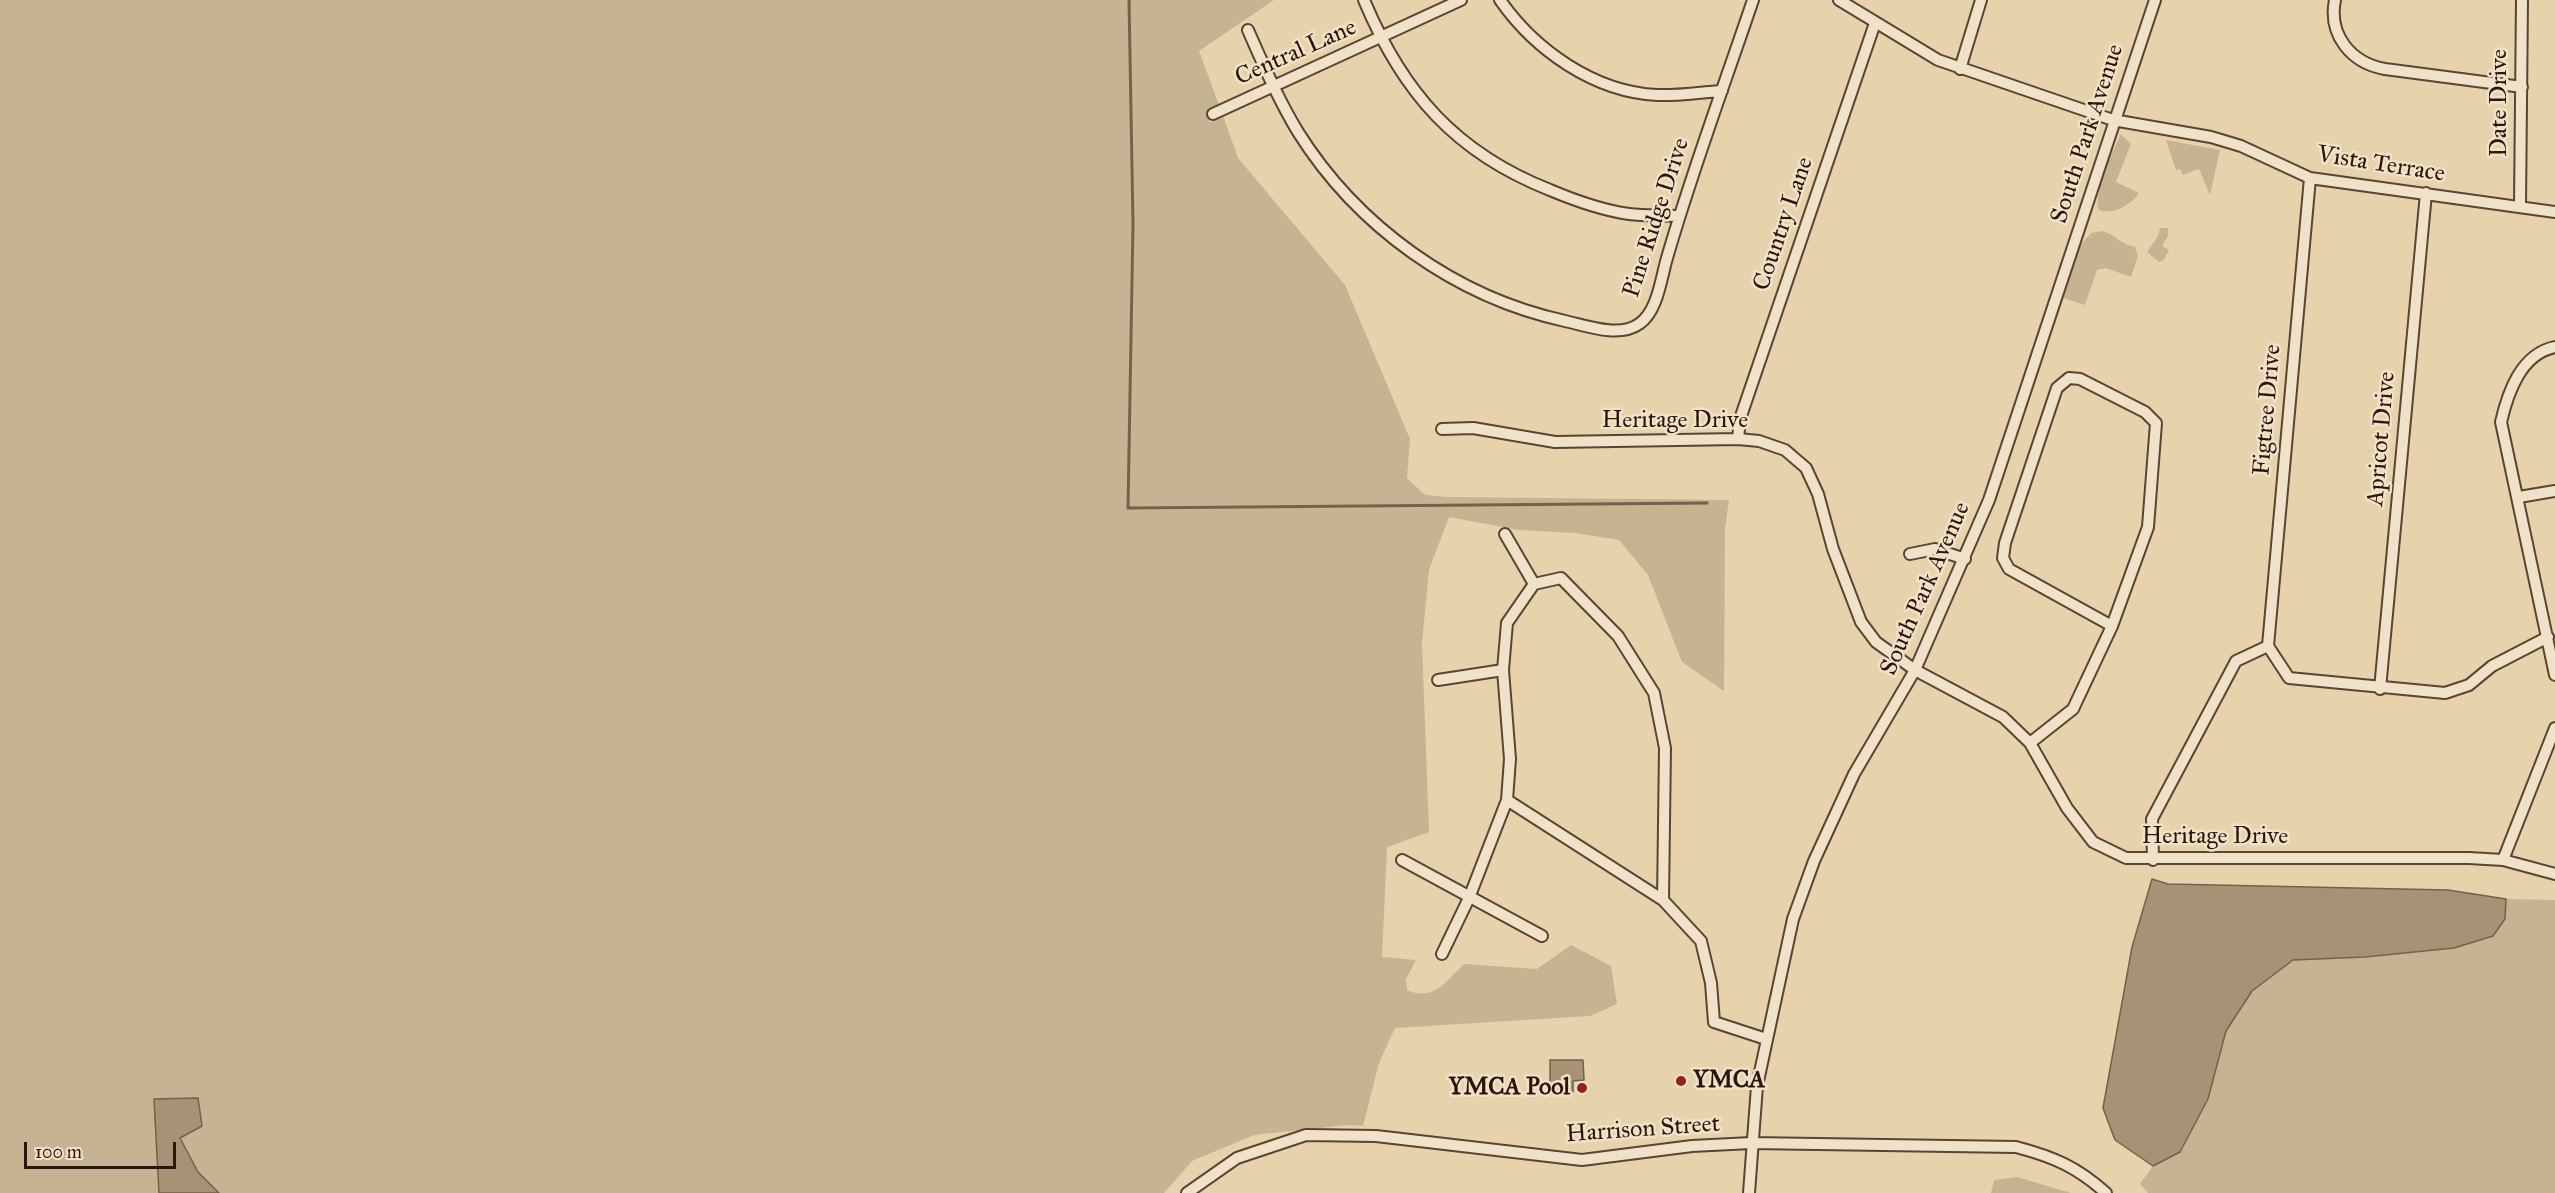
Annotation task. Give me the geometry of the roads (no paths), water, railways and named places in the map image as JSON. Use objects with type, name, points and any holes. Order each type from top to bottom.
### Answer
[{"type":"street","points":[[1364,0],[1380,38],[1405,79],[1439,119],[1482,157],[1517,177],[1588,206],[1629,214],[1679,216]]},
{"type":"street","name":"Central Lane","points":[[1213,114],[1461,0]]},
{"type":"street","points":[[1500,0],[1524,30],[1557,59],[1598,80],[1629,91],[1658,95],[1722,91]]},
{"type":"street","name":"Pine Ridge Drive","points":[[1248,30],[1272,86],[1323,168],[1366,215],[1403,247],[1475,290],[1546,317],[1620,331],[1639,324],[1652,308],[1679,216],[1753,0]]},
{"type":"street","name":"Vista Terrace","points":[[1839,0],[1938,60],[2114,120],[2241,146],[2310,178],[2555,212]]},
{"type":"street","points":[[1960,69],[1981,0]]},
{"type":"street","name":"South Park Avenue","points":[[1749,1193],[1757,1086],[1793,919],[1814,861],[1854,774],[1915,670],[1989,500],[2155,0]]},
{"type":"street","points":[[2335,0],[2334,20],[2338,37],[2353,55],[2366,64],[2385,69],[2522,87]]},
{"type":"street","name":"Date Drive","points":[[2520,206],[2522,0]]},
{"type":"street","name":"Country Lane","points":[[1738,439],[1740,419],[1875,23]]},
{"type":"street","name":"Figtree Drive","points":[[2268,646],[2310,178]]},
{"type":"street","name":"Apricot Drive","points":[[2380,689],[2426,193]]},
{"type":"street","points":[[2555,347],[2542,350],[2522,369],[2507,396],[2500,422],[2506,456],[2519,497],[2555,675]]},
{"type":"street","points":[[2031,743],[2073,709],[2112,626],[2148,527],[2157,427],[2154,419],[2145,412],[2074,378],[2064,380],[2057,388],[2005,543],[2003,558],[2009,568],[2112,626]]},
{"type":"street","name":"Heritage Drive","points":[[1442,429],[1473,428],[1555,442],[1738,439],[1759,441],[1785,450],[1806,468],[1818,494],[1833,549],[1861,622],[1876,642],[1915,670],[2003,717],[2031,743],[2067,808],[2093,842],[2126,858],[2153,860],[2422,856],[2503,860],[2555,874]]},
{"type":"street","points":[[2519,497],[2555,491]]},
{"type":"street","points":[[1504,534],[1534,585]]},
{"type":"street","points":[[1910,554],[1935,549],[1965,559]]},
{"type":"street","points":[[1442,954],[1468,898],[1508,800],[1510,759],[1503,670],[1507,623],[1534,585],[1561,578],[1618,636],[1654,693],[1665,748],[1663,900]]},
{"type":"street","points":[[2153,860],[2152,819],[2236,661],[2268,646],[2289,678],[2380,689],[2445,693],[2469,685],[2492,666],[2548,637]]},
{"type":"street","points":[[1438,680],[1503,670]]},
{"type":"street","points":[[2503,860],[2555,728]]},
{"type":"street","points":[[1508,800],[1663,900],[1701,941],[1711,983],[1714,1022],[1766,1039]]},
{"type":"street","points":[[1402,860],[1468,898],[1542,936]]},
{"type":"street","name":"Harrison Street","points":[[1187,1193],[1237,1158],[1306,1135],[1376,1136],[1582,1160],[1692,1146],[1751,1143],[2016,1147],[2054,1157],[2073,1167],[2106,1193]]},
{"type":"waterway","points":[[1129,0],[1133,224],[1128,508],[1707,503]]},
{"type":"place","name":"YMCA","points":[[1681,1081]]},
{"type":"place","name":"YMCA Pool","points":[[1582,1088]]}]
